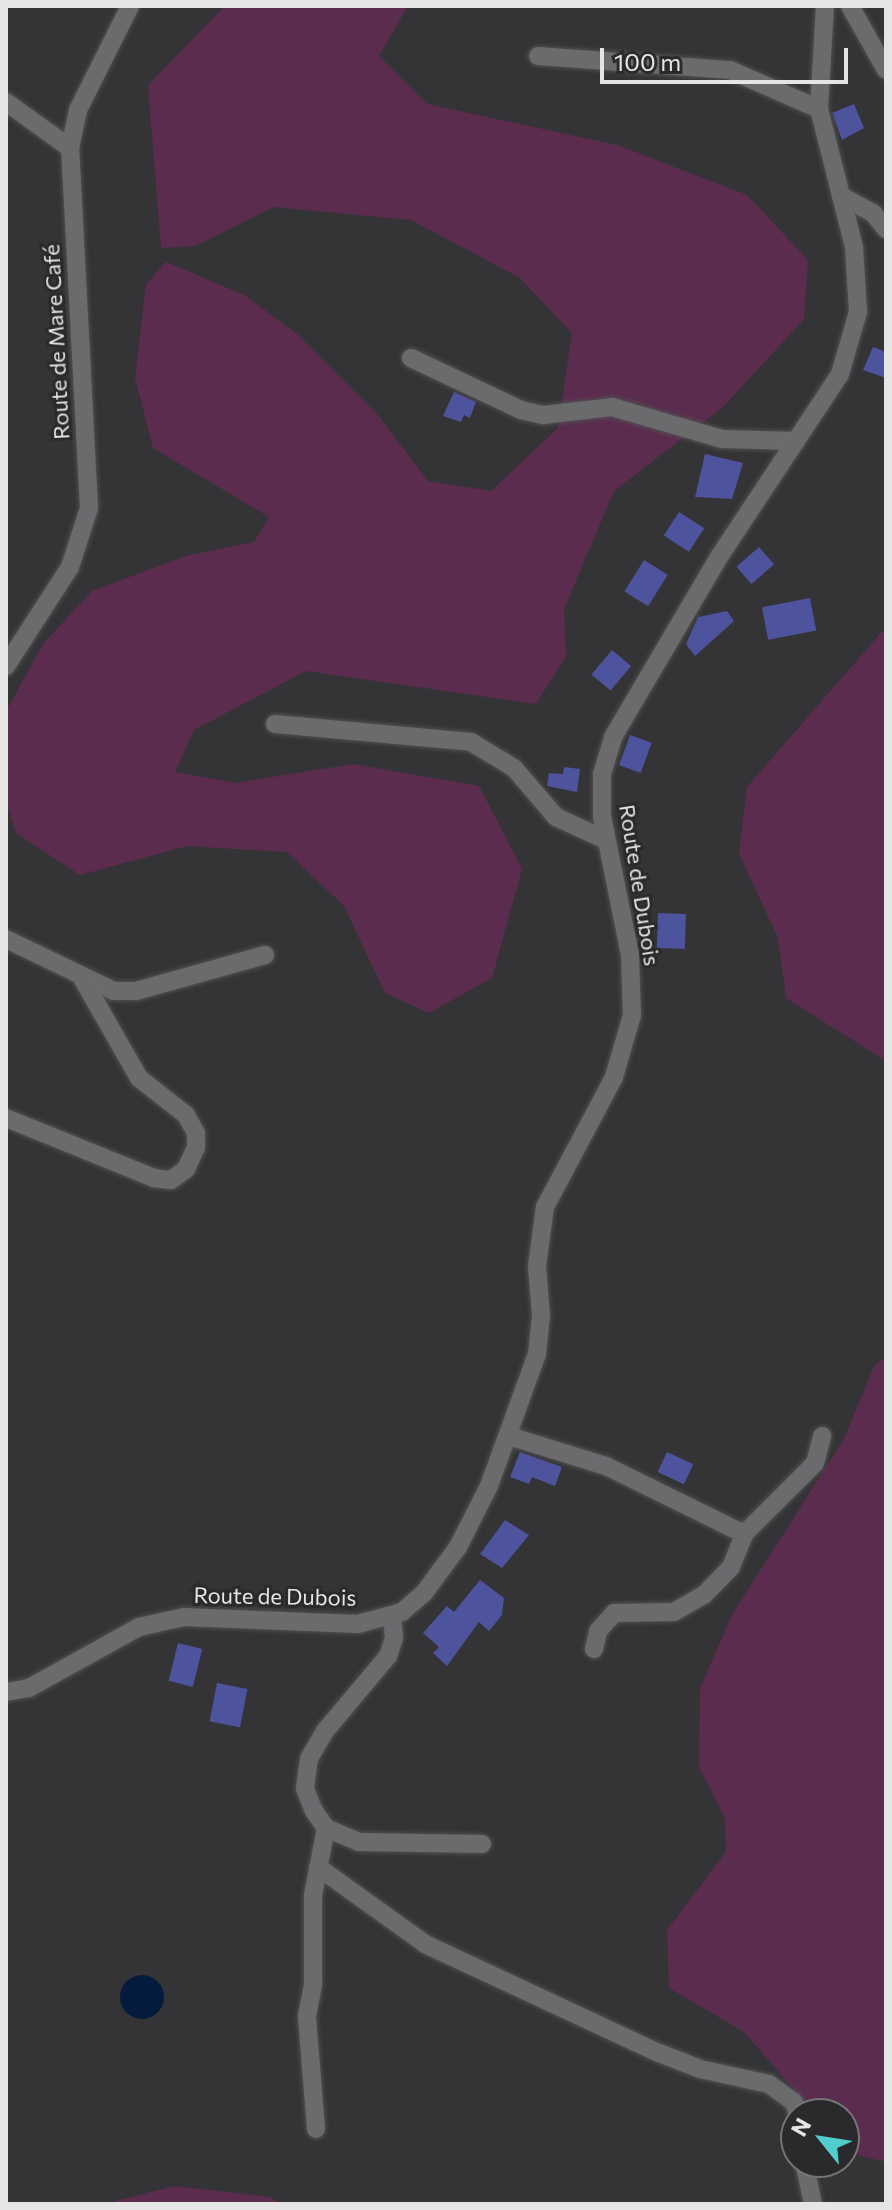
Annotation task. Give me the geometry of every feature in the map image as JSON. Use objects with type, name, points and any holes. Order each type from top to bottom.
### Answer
[{"type":"street","name":"Route de Mare Café","points":[[6,666],[70,567],[89,508],[70,148],[78,110],[130,6]]},
{"type":"street","name":"Route de Dubois","points":[[6,1692],[29,1688],[139,1627],[184,1617],[325,1625],[358,1624],[392,1615],[424,1593],[458,1547],[509,1436],[537,1354],[541,1315],[537,1266],[545,1207],[614,1077],[632,1015],[630,955],[606,840],[602,774],[613,737],[840,374],[858,312],[854,247],[819,109],[825,6]]},
{"type":"street","points":[[850,6],[886,70]]},
{"type":"street","points":[[538,56],[730,70],[819,109]]},
{"type":"street","points":[[6,102],[70,148]]},
{"type":"street","points":[[841,196],[873,213],[886,229]]},
{"type":"street","points":[[411,358],[521,410],[543,415],[612,407],[722,439],[796,441]]},
{"type":"street","points":[[275,724],[471,742],[508,762],[556,817],[606,840]]},
{"type":"street","points":[[6,939],[83,980],[114,991],[136,991],[265,955]]},
{"type":"street","points":[[6,1118],[154,1178],[171,1180],[186,1169],[196,1148],[196,1133],[186,1115],[139,1078],[83,980]]},
{"type":"street","points":[[509,1436],[606,1466],[744,1534]]},
{"type":"street","points":[[594,1649],[598,1631],[614,1613],[674,1612],[704,1595],[731,1567],[744,1534],[815,1463],[822,1436]]},
{"type":"street","points":[[392,1615],[394,1638],[388,1656],[325,1731],[309,1759],[305,1789],[326,1828],[359,1842],[482,1844]]},
{"type":"street","points":[[316,2129],[315,2085],[306,2044],[318,1867],[326,1828]]},
{"type":"street","points":[[318,1867],[425,1944],[659,2053],[700,2069],[769,2084],[788,2098]]},
{"type":"street","points":[[807,2178],[813,2204]]},
{"type":"shaded area","points":[[225,6],[408,6],[379,56],[427,104],[617,145],[747,195],[808,260],[804,319],[723,407],[614,491],[564,609],[566,656],[536,704],[306,671],[194,730],[175,772],[236,783],[353,764],[479,786],[522,869],[492,978],[429,1013],[385,993],[344,906],[287,852],[187,846],[80,875],[16,833],[6,801],[6,711],[43,644],[92,591],[186,556],[254,542],[269,517],[153,448],[135,378],[146,284],[166,262],[244,295],[297,334],[377,414],[428,481],[491,491],[558,428],[572,333],[520,278],[411,220],[273,207],[195,246],[161,248],[148,85]]},
{"type":"shaded area","points":[[886,627],[886,1061],[786,998],[778,938],[739,854],[747,787]]},
{"type":"shaded area","points":[[886,1356],[886,2162],[860,2156],[860,2098],[801,2098],[744,2032],[669,1988],[667,1930],[726,1852],[725,1818],[699,1767],[700,1688],[733,1613],[844,1439],[874,1366]]},
{"type":"shaded area","points":[[174,2186],[270,2197],[281,2204],[104,2204]]},
{"type":"water","points":[[142,1975],[158,1981],[164,1997],[158,2013],[142,2019],[126,2013],[120,1997],[126,1981]]},
{"type":"building","points":[[854,104],[864,128],[842,140],[832,113]]},
{"type":"building","points":[[873,347],[886,352],[886,378],[863,370]]},
{"type":"building","points":[[454,392],[476,402],[470,418],[464,415],[461,422],[443,416]]},
{"type":"building","points":[[705,454],[743,463],[732,499],[695,497]]},
{"type":"building","points":[[679,512],[704,528],[689,552],[664,535]]},
{"type":"building","points":[[759,547],[774,564],[751,584],[736,567]]},
{"type":"building","points":[[644,560],[668,575],[648,606],[624,591]]},
{"type":"building","points":[[810,598],[816,630],[768,640],[762,607]]},
{"type":"building","points":[[727,611],[734,621],[695,656],[686,644],[698,617]]},
{"type":"building","points":[[612,650],[631,666],[611,691],[591,675]]},
{"type":"building","points":[[630,735],[652,743],[641,773],[619,765]]},
{"type":"building","points":[[564,767],[580,769],[577,792],[547,786],[549,773],[563,774]]},
{"type":"building","points":[[658,913],[686,914],[685,949],[657,948]]},
{"type":"building","points":[[520,1452],[562,1467],[555,1486],[532,1477],[529,1484],[510,1477]]},
{"type":"building","points":[[667,1452],[693,1464],[684,1484],[658,1472]]},
{"type":"building","points":[[505,1520],[529,1535],[502,1568],[480,1554]]},
{"type":"building","points":[[480,1580],[504,1598],[502,1615],[489,1631],[479,1622],[447,1666],[433,1653],[439,1647],[423,1633],[447,1606],[454,1612]]},
{"type":"building","points":[[178,1643],[202,1649],[193,1687],[169,1681]]},
{"type":"building","points":[[217,1683],[247,1689],[240,1727],[210,1721]]}]
